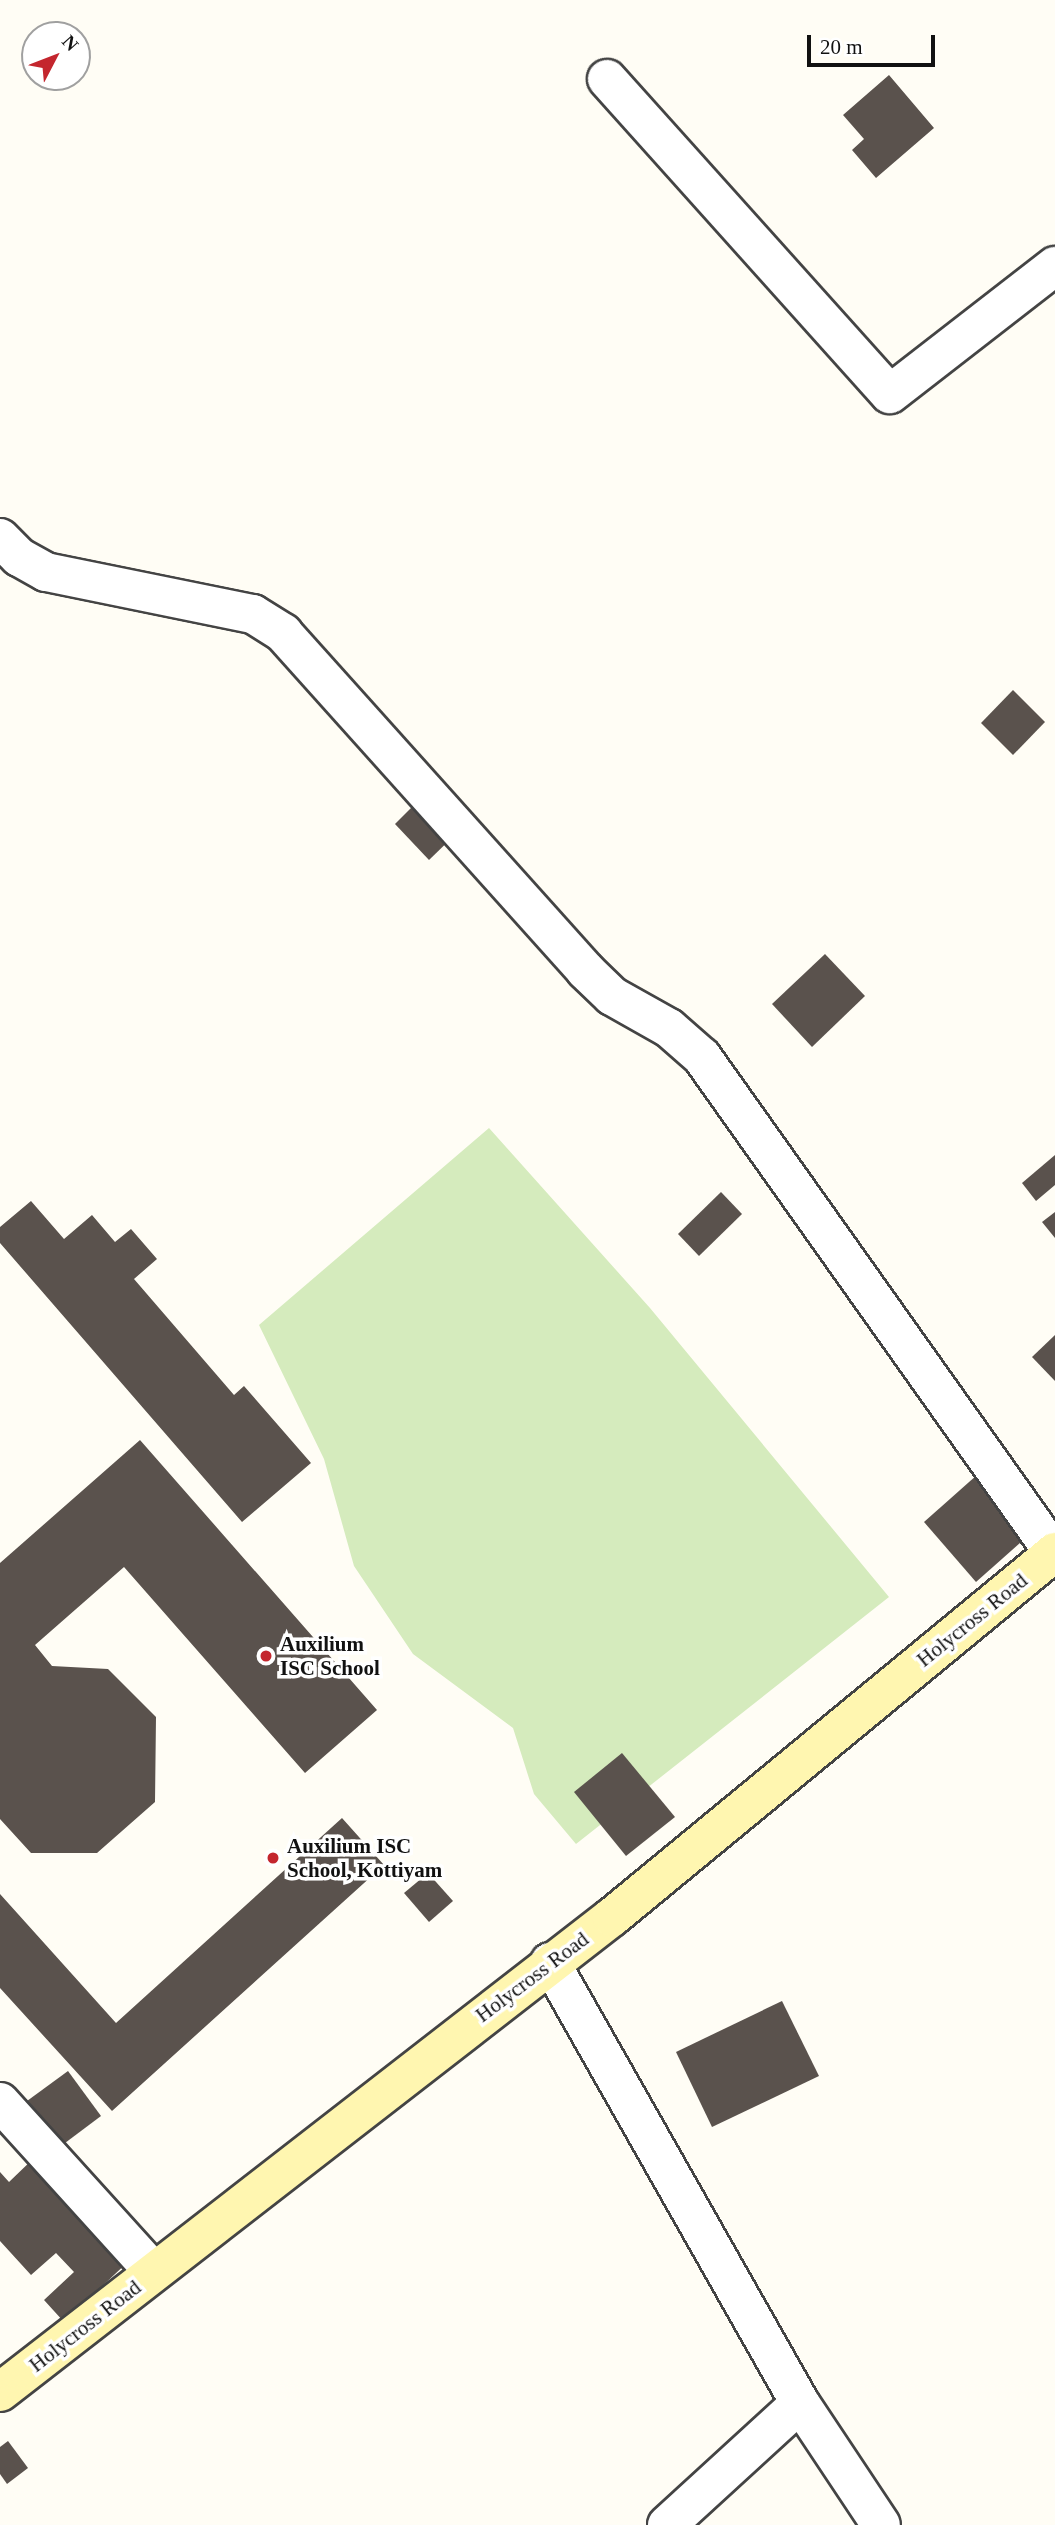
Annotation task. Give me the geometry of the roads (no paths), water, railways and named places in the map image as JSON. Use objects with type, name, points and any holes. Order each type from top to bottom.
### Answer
[{"type":"main road","name":"Holycross Road","points":[[0,2392],[550,1962],[623,1908],[1055,1552]]},
{"type":"street","points":[[607,79],[890,394],[1055,266]]},
{"type":"street","points":[[0,538],[19,557],[46,572],[253,614],[283,633],[585,970],[612,996],[669,1028],[702,1057],[1055,1552]]},
{"type":"street","points":[[550,1962],[800,2403],[881,2525]]},
{"type":"street","points":[[0,2102],[154,2272]]},
{"type":"street","points":[[667,2525],[800,2403]]},
{"type":"place","name":"Auxilium ISC School","points":[[266,1656]]},
{"type":"place","name":"Auxilium ISC School, Kottiyam","points":[[273,1858]]}]
